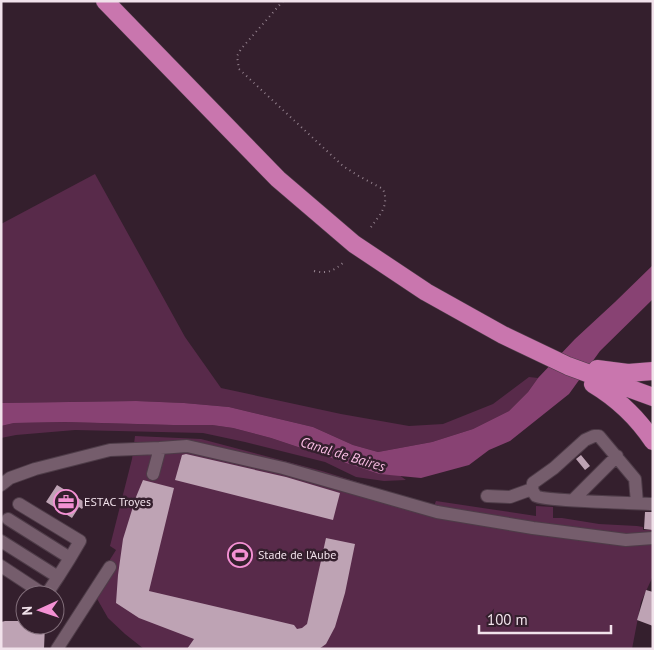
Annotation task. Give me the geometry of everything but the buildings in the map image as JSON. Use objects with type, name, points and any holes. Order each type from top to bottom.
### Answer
[{"type":"highway","points":[[105,1],[278,179],[346,237],[426,292],[503,335],[594,376],[633,415],[653,441]]},
{"type":"highway","points":[[546,353],[568,366],[653,397]]},
{"type":"highway","points":[[594,376],[653,371]]},
{"type":"lane","points":[[637,503],[635,479],[599,436],[585,440],[554,468],[533,483],[532,489],[536,496],[543,498],[653,504]]},
{"type":"lane","points":[[1,485],[10,478],[35,469],[110,450],[187,446],[274,466],[437,512],[533,528],[626,540],[653,538]]},
{"type":"lane","points":[[153,474],[160,448]]},
{"type":"lane","points":[[573,500],[617,456]]},
{"type":"lane","points":[[487,496],[510,497],[532,489]]},
{"type":"lane","points":[[19,504],[80,541],[53,585]]},
{"type":"lane","points":[[8,519],[70,558]]},
{"type":"lane","points":[[1,541],[58,578]]},
{"type":"lane","points":[[1,566],[30,585]]},
{"type":"lane","points":[[57,649],[110,567]]},
{"type":"path","points":[[283,1],[241,49],[237,56],[239,68],[344,166],[383,189],[386,205],[369,230]]},
{"type":"path","points":[[314,271],[328,272],[336,269],[344,262]]},
{"type":"shaded area","points":[[95,174],[185,337],[221,388],[341,414],[409,426],[443,424],[493,404],[529,377],[538,378],[528,392],[509,411],[473,429],[432,442],[378,452],[353,445],[313,427],[229,407],[136,401],[1,403],[1,224]]},
{"type":"shaded area","points":[[65,422],[212,425],[233,428],[271,438],[379,474],[399,475],[406,480],[384,481],[356,477],[325,462],[203,433],[75,430],[1,438],[1,426],[14,423]]},
{"type":"shaded area","points":[[135,436],[201,439],[322,471],[434,506],[436,501],[536,516],[536,506],[553,507],[553,518],[599,524],[637,526],[643,527],[643,530],[653,530],[653,576],[641,602],[632,649],[144,649],[108,618],[96,597],[87,596],[116,550],[110,546],[132,459]]},
{"type":"water","name":"Canal de Baires","points":[[653,265],[653,299],[600,351],[569,394],[510,441],[489,450],[469,465],[421,478],[379,474],[271,438],[233,428],[212,425],[65,422],[14,423],[1,426],[1,403],[136,401],[229,407],[313,427],[353,445],[378,452],[432,442],[473,429],[509,411],[575,339]]},
{"type":"place","name":"ESTAC Troyes","points":[[66,502]]},
{"type":"place","name":"Stade de l’Aube","points":[[240,555]]}]
